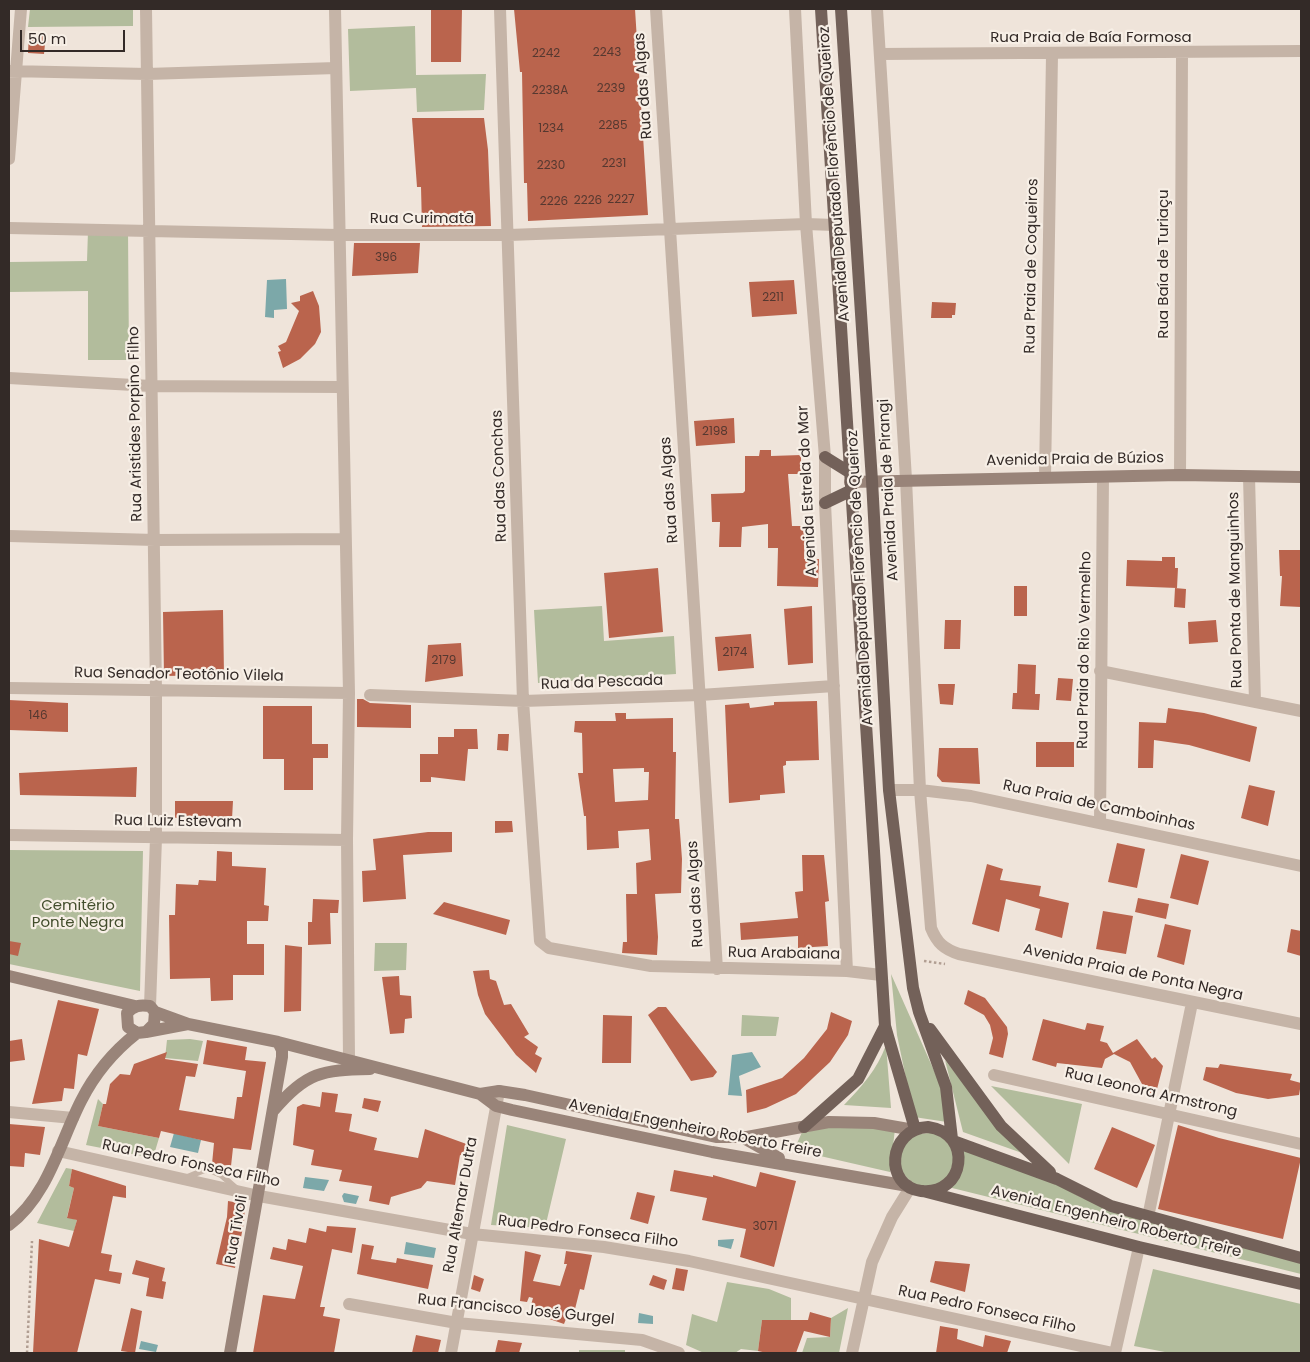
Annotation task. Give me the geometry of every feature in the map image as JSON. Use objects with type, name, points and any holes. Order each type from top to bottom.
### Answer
[{"type":"main road","name":"Avenida Deputado Florêncio de Queiroz","points":[[821,9],[885,1026],[915,1129]]},
{"type":"main road","name":"Avenida Deputado Florêncio de Queiroz","points":[[841,9],[872,481],[889,790],[907,952],[919,1012],[946,1087],[953,1140]]},
{"type":"main road","points":[[825,457],[850,482],[825,503]]},
{"type":"main road","name":"Avenida Praia de Búzios","points":[[850,482],[906,479],[1180,475],[1301,477]]},
{"type":"main road","points":[[9,976],[114,1003],[152,1009],[188,1024]]},
{"type":"main road","points":[[114,1003],[126,1017],[128,1027],[141,1033]]},
{"type":"main road","points":[[126,1017],[135,1006]]},
{"type":"main road","points":[[9,1225],[28,1207],[41,1188],[73,1118],[97,1075],[122,1045],[154,1024],[152,1009]]},
{"type":"main road","points":[[919,1012],[948,1056],[1001,1126],[1023,1149],[1057,1179]]},
{"type":"main road","name":"Avenida Engenheiro Roberto Freire","points":[[141,1033],[188,1024],[278,1042],[480,1094],[496,1106],[712,1152],[909,1187]]},
{"type":"main road","points":[[804,1127],[858,1079],[885,1026]]},
{"type":"main road","name":"Rua Tivoli","points":[[230,1353],[282,1057],[282,1050],[278,1042]]},
{"type":"main road","points":[[273,1112],[294,1089],[321,1073],[336,1070],[382,1069]]},
{"type":"main road","name":"Avenida Engenheiro Roberto Freire","points":[[480,1094],[499,1091],[716,1137],[742,1137],[804,1127],[853,1122],[874,1122],[915,1129]]},
{"type":"main road","points":[[935,1128],[953,1140],[959,1156],[955,1174],[941,1187],[923,1191],[909,1187],[898,1172],[895,1154],[900,1141],[915,1129],[935,1128]]},
{"type":"main road","points":[[742,1137],[793,1165]]},
{"type":"main road","name":"Avenida Engenheiro Roberto Freire","points":[[953,1140],[1057,1179],[1111,1206],[1301,1258]]},
{"type":"main road","name":"Avenida Engenheiro Roberto Freire","points":[[923,1191],[1139,1246],[1301,1284]]},
{"type":"street","points":[[9,159],[13,71],[21,9]]},
{"type":"street","name":"Rua Aristides Porpino Filho","points":[[146,9],[156,691],[156,838],[152,1009]]},
{"type":"street","points":[[335,9],[338,236],[349,693],[347,840],[349,1059]]},
{"type":"street","name":"Rua das Conchas","points":[[500,9],[523,701],[540,941]]},
{"type":"street","name":"Rua das Algas","points":[[656,9],[717,969]]},
{"type":"street","name":"Avenida Estrela do Mar","points":[[795,9],[806,224],[825,457],[825,503],[847,971]]},
{"type":"street","name":"Avenida Praia de Pirangi","points":[[878,9],[906,479],[920,790],[931,928],[936,939],[945,949],[959,954]]},
{"type":"street","name":"Rua Praia de Baía Formosa","points":[[880,54],[1052,55],[1301,51]]},
{"type":"street","name":"Rua Baía de Turiaçu","points":[[1180,475],[1182,54]]},
{"type":"street","name":"Rua Praia de Coqueiros","points":[[1046,477],[1052,55]]},
{"type":"street","points":[[13,71],[147,74],[336,68]]},
{"type":"street","name":"Rua Curimatã","points":[[9,228],[338,236],[509,235],[669,228],[806,224],[835,225]]},
{"type":"street","points":[[9,378],[151,386],[342,387]]},
{"type":"street","name":"Rua Praia do Rio Vermelho","points":[[1100,823],[1100,671],[1104,477]]},
{"type":"street","name":"Rua Ponta de Manguinhos","points":[[1250,477],[1255,702]]},
{"type":"street","points":[[9,536],[155,540],[346,539]]},
{"type":"street","points":[[1100,671],[1301,711]]},
{"type":"street","name":"Rua da Pescada","points":[[370,695],[523,701],[700,696],[834,686]]},
{"type":"street","name":"Rua Senador Teotônio Vilela","points":[[9,688],[349,693]]},
{"type":"street","name":"Rua Praia de Camboinhas","points":[[889,790],[920,790],[971,796],[1301,866]]},
{"type":"street","name":"Rua Luiz Estevam","points":[[9,834],[347,840]]},
{"type":"street","name":"Rua Arabaiana","points":[[540,941],[549,948],[633,963],[717,969],[847,971],[881,975]]},
{"type":"street","name":"Avenida Praia de Ponta Negra","points":[[959,954],[1301,1024]]},
{"type":"street","points":[[1148,1217],[1192,1003]]},
{"type":"street","name":"Rua Leonora Armstrong","points":[[994,1075],[1301,1144]]},
{"type":"street","name":"Rua Altemar Dutra","points":[[451,1353],[499,1091]]},
{"type":"street","points":[[9,1112],[73,1118]]},
{"type":"street","name":"Rua Pedro Fonseca Filho","points":[[58,1151],[259,1196],[472,1234],[646,1253],[1114,1353]]},
{"type":"street","points":[[852,1353],[872,1262],[892,1217],[909,1187]]},
{"type":"street","points":[[1114,1353],[1139,1246]]},
{"type":"street","name":"Rua Francisco José Gurgel","points":[[349,1304],[457,1323],[642,1340],[679,1353]]},
{"type":"path","points":[[27,1353],[32,1241]]},
{"type":"green space","points":[[30,9],[133,9],[133,26],[28,27]]},
{"type":"green space","points":[[415,26],[416,75],[486,74],[484,110],[417,112],[416,88],[350,91],[348,29]]},
{"type":"green space","points":[[128,230],[129,360],[88,360],[88,291],[9,292],[9,262],[87,261],[88,231]]},
{"type":"green space","points":[[602,606],[604,641],[674,636],[676,674],[538,683],[534,610]]},
{"type":"green space","name":"Cemitério Ponte Negra","points":[[9,850],[143,851],[140,991],[9,964]]},
{"type":"green space","points":[[375,943],[407,943],[406,970],[374,971]]},
{"type":"green space","points":[[891,974],[944,1093],[947,1122],[914,1117],[897,1035]]},
{"type":"green space","points":[[742,1015],[779,1017],[776,1036],[741,1036]]},
{"type":"green space","points":[[190,1039],[203,1041],[198,1061],[165,1058],[167,1040]]},
{"type":"green space","points":[[886,1045],[891,1108],[844,1105],[874,1070]]},
{"type":"green space","points":[[945,1060],[999,1128],[1022,1153],[963,1132]]},
{"type":"green space","points":[[991,1086],[1082,1104],[1069,1164]]},
{"type":"green space","points":[[98,1099],[103,1104],[98,1126],[159,1138],[153,1158],[86,1145]]},
{"type":"green space","points":[[507,1125],[566,1139],[545,1228],[491,1225]]},
{"type":"green space","points":[[854,1125],[895,1129],[890,1172],[794,1150],[803,1130]]},
{"type":"green space","points":[[938,1132],[956,1153],[948,1179],[931,1187],[913,1184],[900,1170],[900,1150],[911,1135]]},
{"type":"green space","points":[[959,1145],[1047,1178],[1082,1198],[1301,1261],[1301,1274],[948,1187]]},
{"type":"green space","points":[[66,1168],[72,1169],[69,1186],[74,1188],[67,1217],[77,1220],[74,1231],[37,1223]]},
{"type":"green space","points":[[1153,1269],[1301,1304],[1301,1353],[1170,1353],[1134,1346]]},
{"type":"green space","points":[[727,1282],[769,1289],[791,1298],[791,1320],[762,1320],[758,1351],[741,1349],[735,1353],[704,1353],[686,1345],[692,1314],[717,1322]]},
{"type":"green space","points":[[848,1308],[839,1353],[802,1353],[807,1338],[830,1337],[831,1318]]},
{"type":"green space","points":[[579,1350],[625,1350],[625,1353],[579,1353]]},
{"type":"water","points":[[286,279],[287,309],[274,310],[274,318],[265,317],[267,280]]},
{"type":"water","points":[[752,1052],[761,1067],[739,1076],[742,1096],[728,1095],[732,1055]]},
{"type":"water","points":[[174,1133],[201,1140],[198,1153],[170,1147]]},
{"type":"water","points":[[305,1177],[329,1180],[324,1191],[303,1188]]},
{"type":"water","points":[[344,1193],[359,1196],[356,1204],[344,1202],[342,1196]]},
{"type":"water","points":[[734,1239],[731,1249],[718,1246],[718,1240]]},
{"type":"water","points":[[406,1242],[436,1248],[434,1258],[404,1254]]},
{"type":"water","points":[[639,1313],[653,1316],[653,1324],[638,1323]]},
{"type":"water","points":[[141,1341],[158,1345],[156,1352],[139,1349]]},
{"type":"building","points":[[431,9],[462,9],[461,62],[431,62]]},
{"type":"building","points":[[514,9],[635,9],[648,215],[528,221],[527,183],[524,183],[522,72],[520,72]]},
{"type":"building","points":[[29,33],[46,34],[44,54],[28,53]]},
{"type":"building","points":[[412,118],[484,118],[488,150],[491,226],[422,227],[421,187],[417,187]]},
{"type":"building","points":[[354,243],[420,243],[418,273],[352,276]]},
{"type":"building","points":[[794,280],[797,314],[752,317],[749,282]]},
{"type":"building","points":[[313,291],[319,306],[321,332],[315,344],[300,359],[283,368],[278,352],[281,351],[278,346],[286,342],[299,311],[291,303],[300,301],[300,296]]},
{"type":"building","points":[[932,302],[956,303],[955,315],[952,315],[952,318],[931,318]]},
{"type":"building","points":[[734,418],[735,443],[696,446],[694,421]]},
{"type":"building","points":[[760,450],[771,450],[771,456],[801,455],[801,474],[788,474],[792,526],[805,526],[804,559],[819,559],[818,587],[777,586],[778,548],[768,548],[768,524],[742,527],[741,547],[719,547],[720,522],[712,522],[711,494],[743,493],[745,491],[745,456],[759,456]]},
{"type":"building","points":[[1279,550],[1301,550],[1301,607],[1280,606],[1282,576],[1280,576]]},
{"type":"building","points":[[1162,557],[1175,557],[1175,568],[1178,568],[1177,588],[1126,586],[1127,560],[1162,561]]},
{"type":"building","points":[[658,568],[663,632],[609,638],[604,573]]},
{"type":"building","points":[[1014,586],[1027,586],[1027,616],[1014,616]]},
{"type":"building","points":[[1175,588],[1186,589],[1185,608],[1174,607]]},
{"type":"building","points":[[812,606],[813,663],[788,665],[784,609]]},
{"type":"building","points":[[223,610],[224,675],[164,676],[163,612]]},
{"type":"building","points":[[945,620],[961,620],[960,649],[944,649]]},
{"type":"building","points":[[1216,620],[1218,642],[1189,644],[1188,622]]},
{"type":"building","points":[[751,634],[754,668],[718,671],[715,637]]},
{"type":"building","points":[[461,643],[463,676],[425,682],[428,645]]},
{"type":"building","points":[[1018,664],[1036,665],[1035,694],[1040,694],[1039,710],[1012,709],[1013,693],[1017,693]]},
{"type":"building","points":[[1058,678],[1073,679],[1071,701],[1056,700]]},
{"type":"building","points":[[938,684],[955,684],[953,705],[940,704]]},
{"type":"building","points":[[357,699],[363,699],[370,703],[411,705],[411,728],[357,727]]},
{"type":"building","points":[[9,700],[68,703],[68,732],[9,730]]},
{"type":"building","points":[[817,701],[819,760],[786,761],[786,765],[783,766],[785,793],[760,795],[760,800],[729,803],[725,705],[749,703],[750,708],[774,705],[774,702]]},
{"type":"building","points":[[263,706],[312,706],[312,744],[328,744],[328,758],[313,758],[313,790],[284,790],[284,759],[263,759]]},
{"type":"building","points":[[1168,708],[1204,713],[1257,727],[1250,762],[1189,745],[1154,740],[1153,768],[1138,768],[1139,722],[1166,723]]},
{"type":"building","points":[[615,713],[626,713],[626,719],[673,718],[673,752],[676,752],[675,819],[679,819],[682,859],[681,893],[655,894],[658,937],[657,955],[622,953],[623,942],[627,942],[626,894],[637,894],[636,863],[651,860],[649,829],[618,831],[619,848],[587,850],[586,816],[584,816],[578,773],[583,773],[582,733],[574,732],[575,721],[616,721]],"holes":[[[644,768],[644,772],[649,772],[648,800],[615,802],[613,769]]]},
{"type":"building","points":[[454,729],[477,729],[478,749],[468,749],[465,781],[431,777],[431,782],[420,782],[420,754],[438,754],[438,737],[454,737]]},
{"type":"building","points":[[498,734],[509,734],[508,751],[497,750]]},
{"type":"building","points":[[1036,742],[1074,742],[1074,767],[1036,767]]},
{"type":"building","points":[[939,748],[978,748],[980,784],[942,782],[937,776]]},
{"type":"building","points":[[137,767],[136,797],[20,795],[19,773]]},
{"type":"building","points":[[1249,785],[1275,791],[1268,826],[1241,818]]},
{"type":"building","points":[[175,801],[233,801],[232,819],[175,818]]},
{"type":"building","points":[[495,821],[512,821],[513,832],[495,833]]},
{"type":"building","points":[[428,832],[452,832],[452,852],[403,855],[406,899],[363,902],[362,871],[376,870],[373,839]]},
{"type":"building","points":[[1117,843],[1145,849],[1137,888],[1108,882]]},
{"type":"building","points":[[217,851],[232,852],[232,866],[266,868],[264,905],[269,906],[268,921],[247,921],[247,944],[264,944],[264,975],[233,975],[233,1000],[211,1001],[210,978],[170,979],[169,915],[175,915],[176,884],[198,885],[199,880],[216,881]]},
{"type":"building","points":[[1181,854],[1209,861],[1198,905],[1170,898]]},
{"type":"building","points":[[802,855],[824,855],[829,901],[825,902],[828,946],[798,948],[798,936],[741,940],[740,923],[798,918],[795,892],[803,891]]},
{"type":"building","points":[[987,864],[1003,869],[1000,880],[1041,886],[1039,896],[1069,903],[1062,938],[1035,930],[1040,909],[1006,899],[999,932],[972,924]]},
{"type":"building","points":[[1138,898],[1169,904],[1166,919],[1135,912]]},
{"type":"building","points":[[313,899],[339,900],[338,913],[330,913],[331,944],[308,945],[308,922],[312,922]]},
{"type":"building","points":[[444,902],[510,920],[506,935],[433,914]]},
{"type":"building","points":[[1103,911],[1133,916],[1126,954],[1096,949]]},
{"type":"building","points":[[1165,924],[1191,930],[1184,965],[1157,957]]},
{"type":"building","points":[[1291,929],[1301,931],[1301,956],[1287,952]]},
{"type":"building","points":[[9,941],[21,943],[18,956],[9,954]]},
{"type":"building","points":[[285,945],[302,947],[301,1011],[284,1012]]},
{"type":"building","points":[[489,970],[490,979],[496,981],[504,1005],[511,1004],[529,1034],[524,1037],[538,1047],[535,1054],[542,1058],[536,1073],[516,1055],[485,1014],[478,995],[473,971]]},
{"type":"building","points":[[399,976],[400,995],[411,996],[412,1018],[405,1019],[404,1033],[390,1034],[382,977]]},
{"type":"building","points":[[968,990],[985,998],[1007,1027],[1008,1034],[1003,1058],[989,1054],[993,1038],[990,1025],[984,1015],[964,1004]]},
{"type":"building","points":[[58,1000],[99,1009],[87,1056],[78,1054],[74,1089],[64,1088],[62,1101],[32,1104]]},
{"type":"building","points":[[658,1007],[666,1007],[717,1072],[713,1077],[691,1081],[648,1015]]},
{"type":"building","points":[[831,1012],[852,1021],[848,1035],[830,1062],[796,1094],[766,1108],[747,1113],[746,1090],[782,1078],[804,1058],[827,1029]]},
{"type":"building","points":[[603,1015],[632,1016],[631,1063],[602,1063]]},
{"type":"building","points":[[1043,1019],[1085,1030],[1087,1023],[1104,1026],[1100,1041],[1107,1043],[1113,1053],[1137,1039],[1152,1059],[1155,1057],[1163,1066],[1157,1089],[1148,1095],[1130,1062],[1114,1054],[1105,1059],[1102,1068],[1057,1063],[1056,1067],[1032,1060]]},
{"type":"building","points":[[22,1039],[25,1060],[9,1062],[9,1041]]},
{"type":"building","points":[[207,1040],[247,1047],[245,1060],[266,1062],[251,1150],[233,1148],[231,1166],[212,1164],[214,1143],[161,1131],[159,1138],[98,1126],[103,1104],[106,1104],[110,1084],[120,1074],[130,1075],[134,1064],[167,1052],[165,1059],[198,1064],[195,1077],[186,1076],[179,1110],[234,1119],[237,1097],[242,1097],[246,1071],[203,1064]]},
{"type":"building","points":[[1220,1064],[1292,1074],[1290,1080],[1301,1083],[1299,1095],[1268,1099],[1236,1093],[1203,1080],[1206,1067],[1218,1068]]},
{"type":"building","points":[[322,1092],[338,1094],[335,1112],[352,1114],[349,1131],[377,1138],[374,1150],[418,1158],[425,1129],[472,1146],[469,1157],[460,1155],[455,1185],[427,1181],[421,1188],[391,1197],[389,1205],[369,1201],[372,1186],[339,1181],[342,1170],[311,1165],[314,1150],[293,1145],[297,1107],[303,1104],[320,1107]]},
{"type":"building","points":[[364,1098],[381,1101],[378,1112],[362,1108]]},
{"type":"building","points":[[9,1124],[45,1127],[40,1155],[25,1153],[24,1167],[9,1166]]},
{"type":"building","points":[[1178,1125],[1219,1138],[1301,1158],[1283,1239],[1158,1209]]},
{"type":"building","points":[[1112,1127],[1155,1145],[1137,1188],[1094,1169]]},
{"type":"building","points":[[72,1169],[126,1186],[126,1198],[113,1196],[101,1253],[112,1255],[109,1271],[122,1273],[120,1284],[95,1279],[77,1353],[33,1353],[39,1239],[69,1247],[77,1220],[67,1218],[74,1188],[69,1186]]},
{"type":"building","points":[[674,1170],[713,1177],[713,1175],[756,1187],[760,1172],[796,1181],[774,1267],[740,1257],[746,1229],[702,1220],[707,1198],[670,1191]]},
{"type":"building","points":[[637,1192],[655,1196],[648,1224],[630,1219]]},
{"type":"building","points":[[228,1201],[245,1204],[244,1222],[235,1268],[216,1264],[227,1217]]},
{"type":"building","points":[[327,1226],[356,1228],[352,1253],[332,1249],[320,1307],[325,1307],[323,1316],[340,1319],[334,1353],[253,1353],[263,1295],[295,1299],[303,1266],[270,1259],[273,1247],[286,1250],[288,1239],[306,1243],[309,1228],[326,1232]]},
{"type":"building","points":[[362,1244],[374,1246],[371,1259],[396,1263],[397,1258],[433,1265],[428,1289],[357,1274]]},
{"type":"building","points":[[525,1251],[541,1255],[533,1281],[560,1286],[567,1264],[564,1264],[566,1251],[592,1255],[584,1290],[580,1289],[574,1313],[569,1311],[564,1324],[529,1312],[533,1298],[529,1297],[527,1302],[520,1301]]},
{"type":"building","points":[[136,1260],[165,1268],[162,1281],[166,1282],[163,1299],[146,1296],[149,1278],[132,1274]]},
{"type":"building","points":[[935,1261],[970,1264],[965,1292],[930,1282]]},
{"type":"building","points":[[676,1268],[688,1270],[684,1291],[672,1289]]},
{"type":"building","points":[[474,1275],[484,1279],[480,1292],[471,1289]]},
{"type":"building","points":[[653,1275],[667,1280],[664,1290],[649,1285]]},
{"type":"building","points":[[131,1308],[142,1311],[135,1353],[121,1351]]},
{"type":"building","points":[[810,1312],[831,1318],[830,1337],[804,1331],[796,1353],[767,1353],[758,1351],[762,1320],[808,1320]]},
{"type":"building","points":[[940,1326],[958,1329],[957,1339],[983,1347],[985,1335],[1011,1341],[1007,1353],[936,1353]]},
{"type":"building","points":[[416,1335],[441,1340],[438,1353],[412,1353]]},
{"type":"building","points":[[498,1340],[522,1343],[519,1353],[495,1353]]}]
